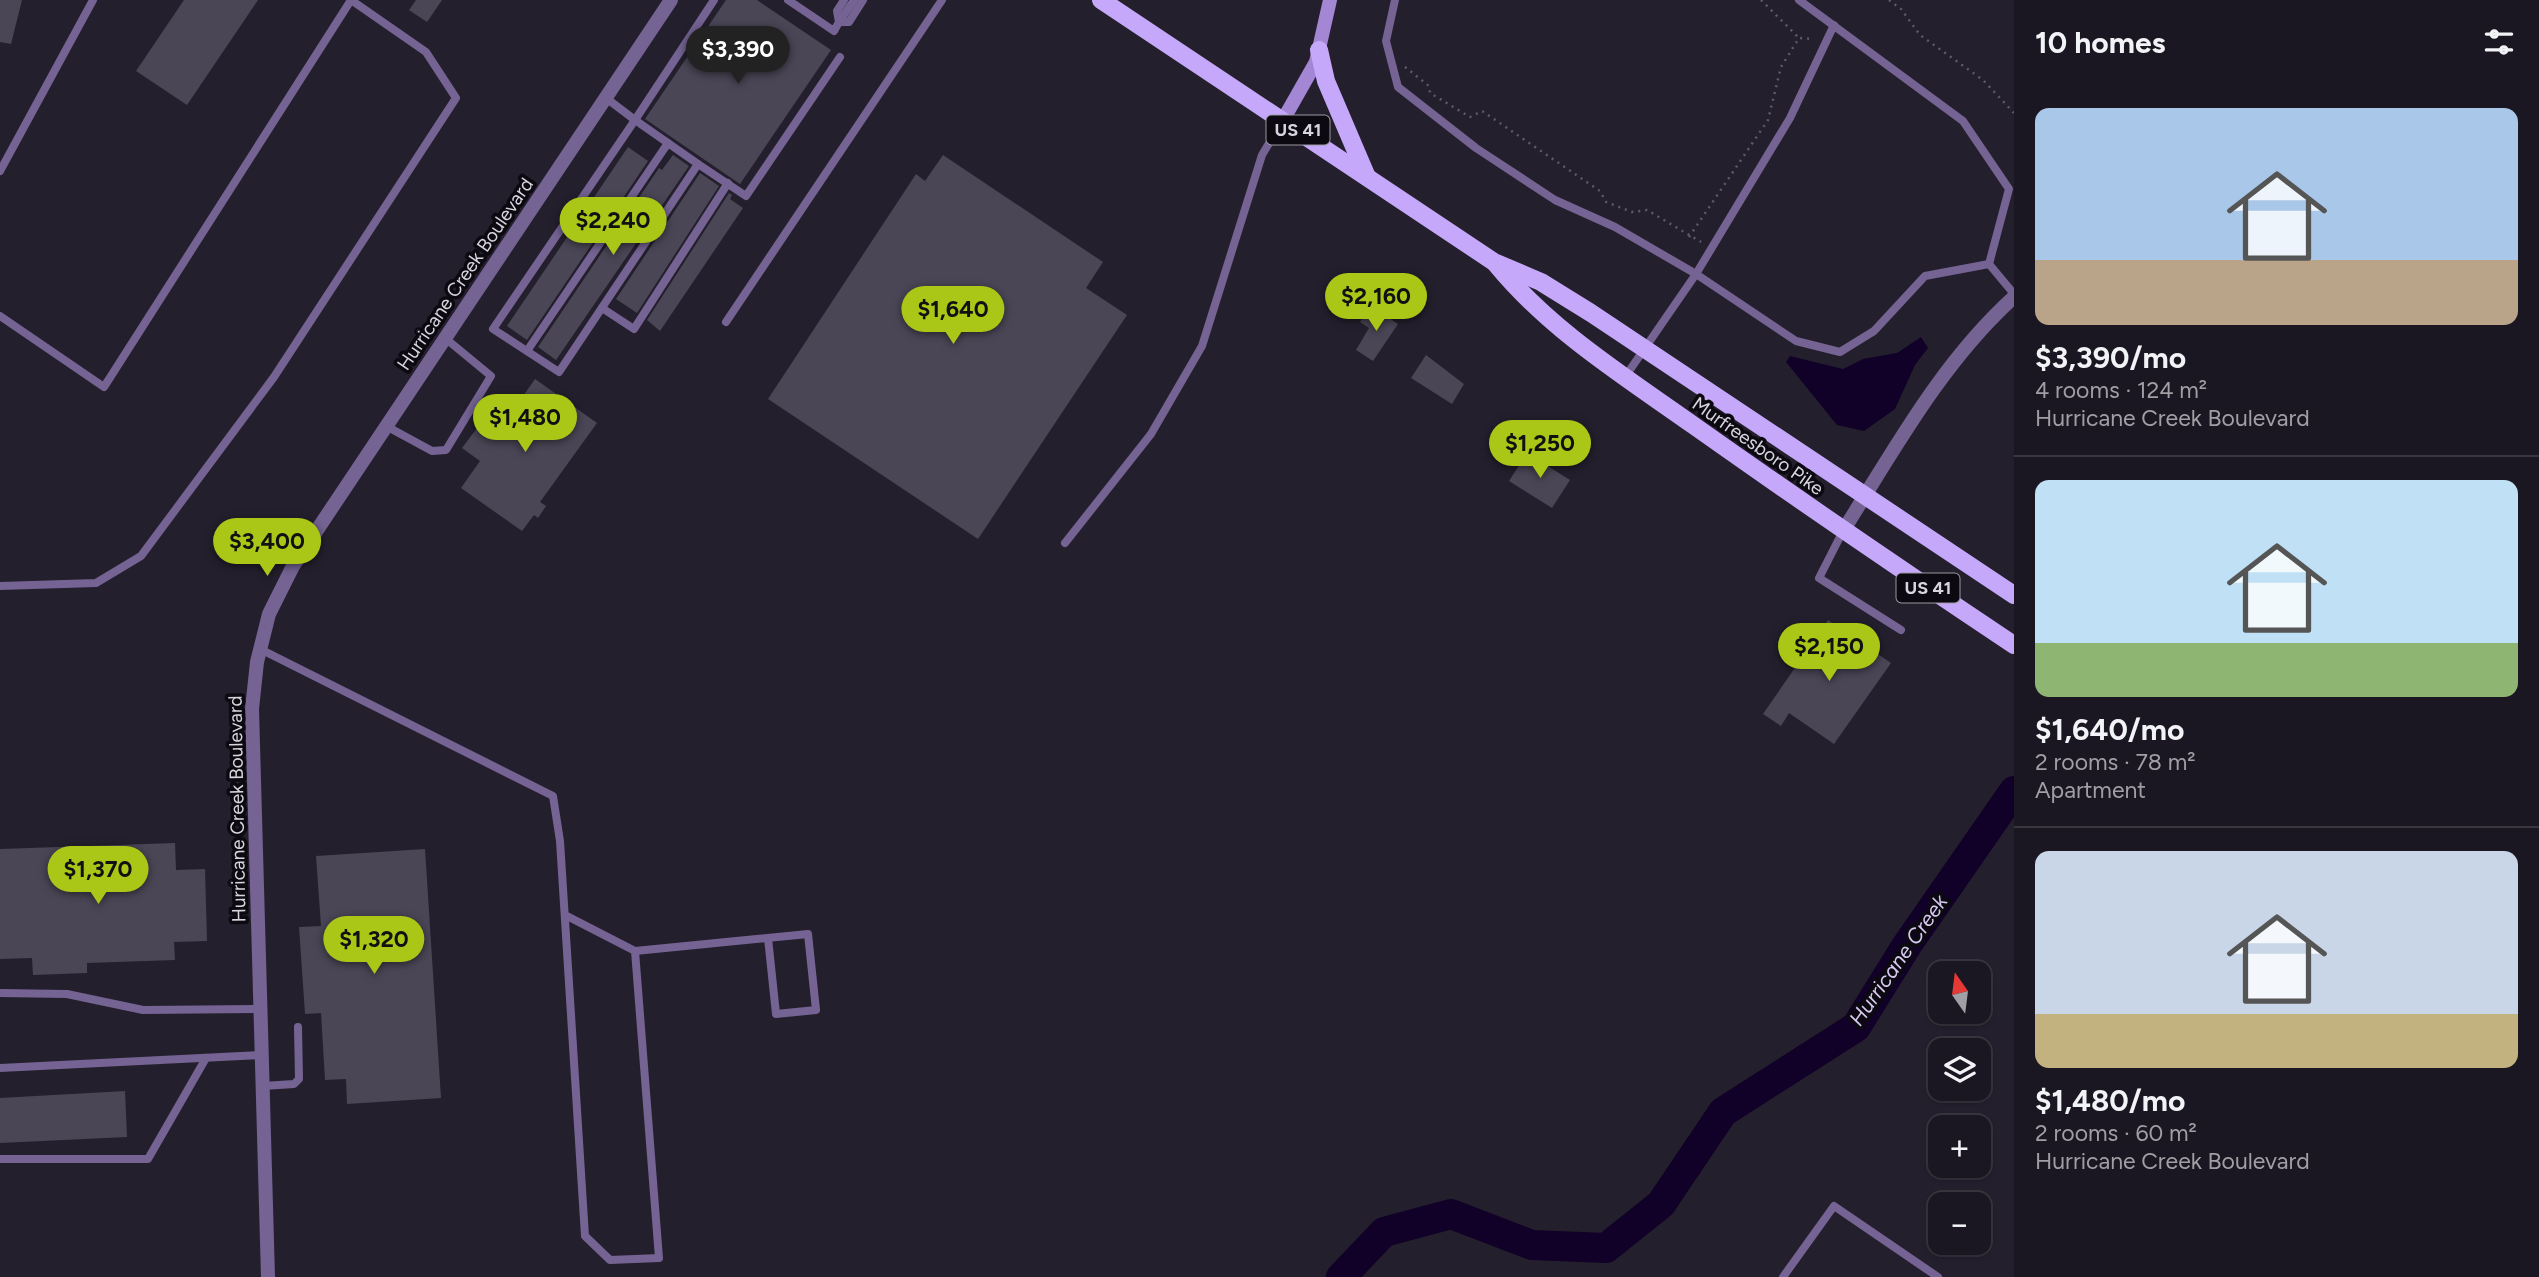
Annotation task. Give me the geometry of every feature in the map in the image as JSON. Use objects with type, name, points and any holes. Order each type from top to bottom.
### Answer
[{"type":"main road","name":"Murfreesboro Pike","points":[[1101,0],[1494,261],[1541,282],[1644,348],[2014,595]]},
{"type":"main road","points":[[1319,50],[1326,81],[1367,177]]},
{"type":"main road","name":"Murfreesboro Pike","points":[[1494,261],[1524,298],[1625,377],[1843,531],[2014,645]]},
{"type":"street","name":"Hurricane Creek Boulevard","points":[[268,1277],[252,709],[260,649],[269,614],[293,566],[671,0]]},
{"type":"street","points":[[1283,120],[1301,91],[1319,50],[1331,0]]},
{"type":"street","points":[[1843,531],[1949,367],[1990,318],[2014,295]]},
{"type":"lane","points":[[0,171],[93,0]]},
{"type":"lane","points":[[0,316],[104,387],[351,0],[426,52],[456,98],[274,377],[141,556],[96,583],[0,586]]},
{"type":"lane","points":[[698,164],[559,372],[493,329],[714,0]]},
{"type":"lane","points":[[788,0],[834,31],[854,0]]},
{"type":"lane","points":[[839,22],[837,11],[844,0]]},
{"type":"lane","points":[[839,22],[849,22],[863,0]]},
{"type":"lane","points":[[726,322],[942,0]]},
{"type":"lane","points":[[1395,0],[1386,41],[1398,88],[1476,148],[1555,200],[1615,227],[1696,274],[1796,341],[1840,352],[1874,331],[1925,276],[1989,264]]},
{"type":"lane","points":[[1799,0],[1963,121],[2009,189],[1989,264]]},
{"type":"lane","points":[[1625,377],[1696,274],[1790,118],[1834,25]]},
{"type":"lane","points":[[606,98],[746,196],[840,57]]},
{"type":"lane","points":[[1065,543],[1151,434],[1202,346],[1262,155],[1283,120]]},
{"type":"lane","points":[[527,351],[668,143]]},
{"type":"lane","points":[[602,308],[634,328],[728,184]]},
{"type":"lane","points":[[1989,264],[2014,295]]},
{"type":"lane","points":[[386,426],[432,451],[446,450],[491,376],[445,338]]},
{"type":"lane","points":[[1843,531],[1819,578],[1901,630]]},
{"type":"lane","points":[[260,649],[553,796],[560,841],[585,1236],[610,1260],[659,1258],[635,951]]},
{"type":"lane","points":[[565,915],[635,951],[808,934],[816,1010],[776,1014],[768,938]]},
{"type":"lane","points":[[0,993],[67,994],[143,1010],[260,1009]]},
{"type":"lane","points":[[263,1086],[294,1084],[299,1079],[299,1027]]},
{"type":"lane","points":[[0,1068],[262,1055]]},
{"type":"lane","points":[[0,1159],[148,1159],[206,1058]]},
{"type":"lane","points":[[1783,1277],[1835,1206],[1938,1277]]},
{"type":"path","points":[[1761,0],[1799,38],[1813,39]]},
{"type":"path","points":[[1889,0],[1901,9],[1920,35],[1983,80],[2014,113]]},
{"type":"path","points":[[1689,237],[1768,120],[1781,67],[1799,38]]},
{"type":"path","points":[[1403,55],[1405,68],[1429,86],[1430,93],[1470,117],[1482,111],[1600,191],[1606,202],[1632,212],[1647,209],[1700,242]]},
{"type":"shaded area","points":[[1921,337],[1928,348],[1915,365],[1895,409],[1864,431],[1837,425],[1786,362],[1790,356],[1843,369],[1863,359],[1897,353]]},
{"type":"building","points":[[0,0],[22,0],[11,44],[0,42]]},
{"type":"building","points":[[184,0],[258,0],[187,105],[136,71]]},
{"type":"building","points":[[416,0],[442,0],[427,22],[409,10]]},
{"type":"building","points":[[726,0],[757,0],[831,50],[740,184],[645,119]]},
{"type":"building","points":[[628,147],[648,161],[527,340],[507,326]]},
{"type":"building","points":[[673,155],[689,166],[556,360],[538,347],[659,168],[662,170]]},
{"type":"building","points":[[943,155],[1103,262],[1086,288],[1127,315],[978,539],[768,399],[916,174],[925,181]]},
{"type":"building","points":[[700,173],[719,186],[637,313],[616,299]]},
{"type":"building","points":[[729,193],[732,195],[730,199],[743,208],[660,331],[647,320]]},
{"type":"building","points":[[1371,306],[1398,324],[1373,361],[1356,350],[1369,328],[1360,322]]},
{"type":"building","points":[[1426,355],[1464,384],[1452,404],[1411,378]]},
{"type":"building","points":[[535,379],[597,423],[540,502],[546,506],[538,518],[534,515],[522,531],[461,488],[480,461],[462,448],[489,412],[504,423]]},
{"type":"building","points":[[1527,453],[1570,480],[1552,508],[1509,481]]},
{"type":"building","points":[[1828,620],[1891,663],[1834,744],[1789,713],[1781,726],[1763,714]]},
{"type":"building","points":[[175,843],[176,870],[205,869],[207,941],[174,942],[175,960],[87,963],[87,973],[33,975],[32,958],[0,959],[0,849]]},
{"type":"building","points":[[425,849],[441,1098],[347,1104],[346,1079],[325,1080],[321,1013],[305,1014],[299,927],[321,926],[316,856]]},
{"type":"building","points":[[125,1091],[127,1137],[0,1143],[0,1098]]},
{"type":"waterway","name":"Hurricane Creek","points":[[1341,1277],[1384,1232],[1451,1214],[1532,1245],[1606,1248],[1661,1204],[1723,1112],[1856,1027],[1907,945],[2014,791]]}]
